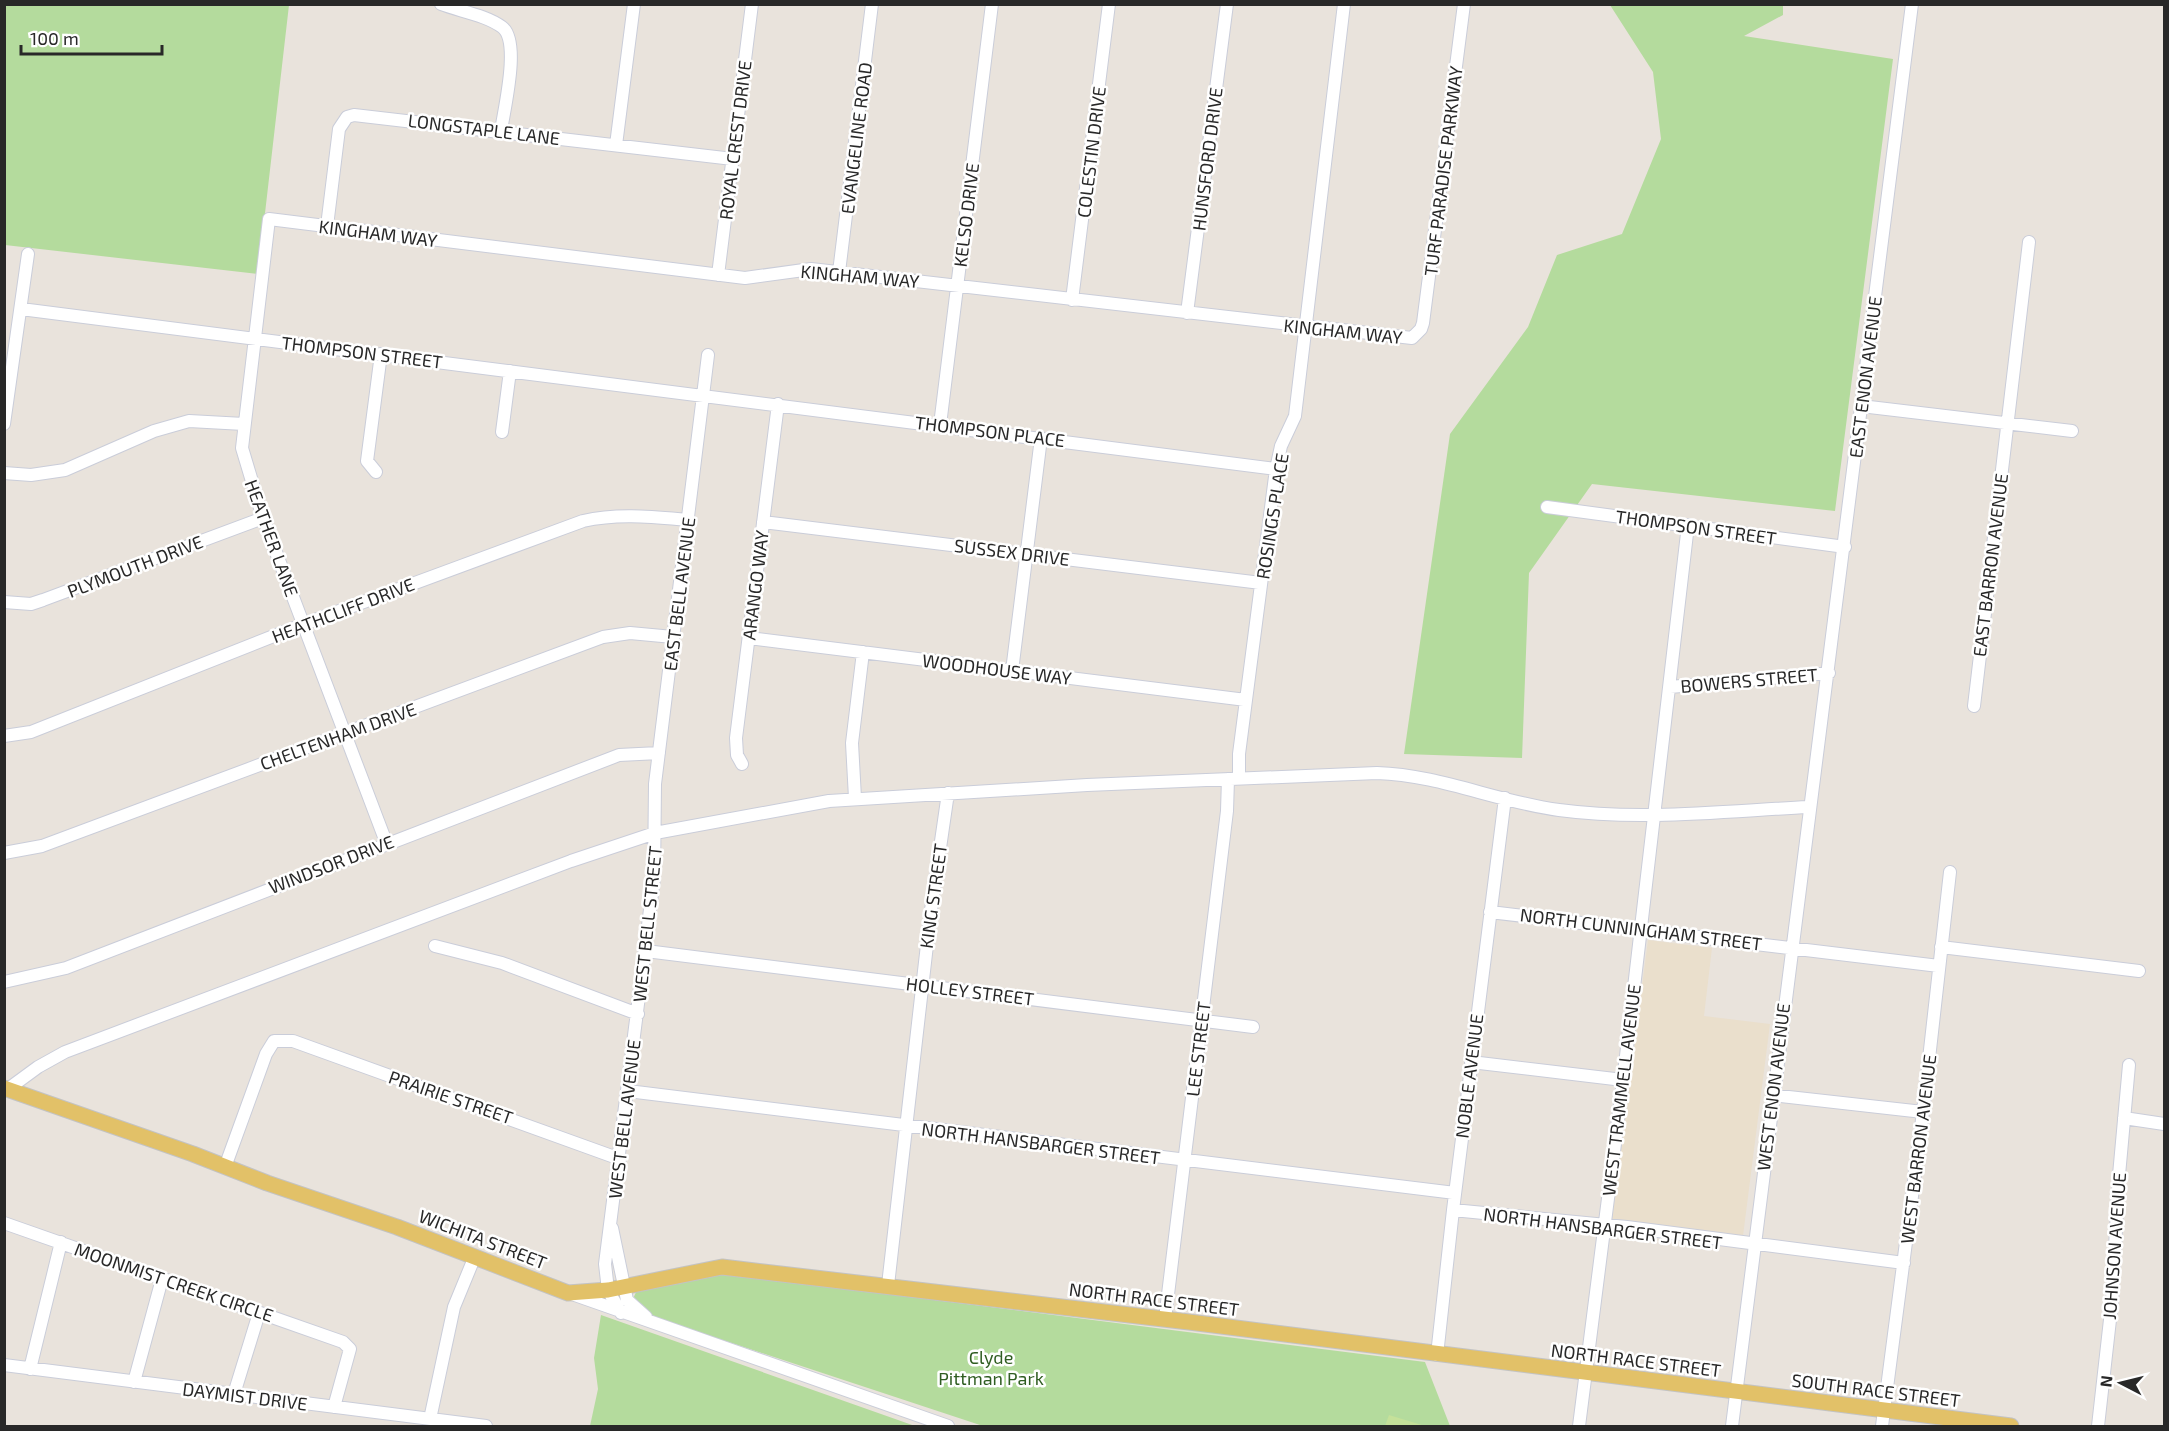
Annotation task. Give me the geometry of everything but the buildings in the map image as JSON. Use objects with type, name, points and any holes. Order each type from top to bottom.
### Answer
[{"type":"main road","name":"WICHITA STREET","points":[[6,1089],[474,1256],[568,1293]]},
{"type":"main road","name":"NORTH RACE STREET","points":[[568,1293],[625,1288],[722,1267],[888,1285],[1736,1393]]},
{"type":"main road","name":"SOUTH RACE STREET","points":[[1736,1393],[1883,1419],[2011,1426]]},
{"type":"street","points":[[441,4],[498,24],[509,34],[512,48],[501,131]]},
{"type":"street","points":[[616,145],[634,4]]},
{"type":"street","name":"ROYAL CREST DRIVE","points":[[718,275],[752,4]]},
{"type":"street","name":"EVANGELINE ROAD","points":[[839,272],[872,4]]},
{"type":"street","name":"KELSO DRIVE","points":[[940,425],[992,4]]},
{"type":"street","name":"COLESTIN DRIVE","points":[[1072,300],[1109,4]]},
{"type":"street","name":"HUNSFORD DRIVE","points":[[1187,313],[1227,4]]},
{"type":"street","name":"ROSINGS PLACE","points":[[1233,779],[1246,700],[1278,456],[1295,416],[1344,4]]},
{"type":"street","name":"TURF PARADISE PARKWAY","points":[[1416,335],[1423,323],[1464,4]]},
{"type":"street","name":"EAST ENON AVENUE","points":[[1818,748],[1912,4]]},
{"type":"street","name":"LONGSTAPLE LANE","points":[[327,226],[339,129],[347,117],[362,114],[733,159]]},
{"type":"street","name":"KINGHAM WAY","points":[[269,219],[718,275],[757,278],[798,269],[839,272],[1404,339],[1416,335]]},
{"type":"street","name":"HEATHER LANE","points":[[269,219],[242,448],[263,518],[386,842]]},
{"type":"street","name":"EAST BARRON AVENUE","points":[[1974,706],[2029,242]]},
{"type":"street","points":[[4,424],[28,254]]},
{"type":"street","name":"THOMPSON STREET","points":[[21,309],[704,394]]},
{"type":"street","points":[[376,472],[367,460],[367,442],[381,354]]},
{"type":"street","name":"EAST BELL AVENUE","points":[[655,833],[655,783],[708,355]]},
{"type":"street","points":[[502,432],[510,371]]},
{"type":"street","name":"THOMPSON PLACE","points":[[704,394],[1276,469]]},
{"type":"street","name":"ARANGO WAY","points":[[742,765],[737,754],[736,738],[778,404]]},
{"type":"street","points":[[1861,406],[2072,431]]},
{"type":"street","points":[[4,473],[31,475],[65,470],[154,431],[189,421],[244,424]]},
{"type":"street","points":[[1012,671],[1041,438]]},
{"type":"street","name":"THOMPSON STREET","points":[[1547,507],[1845,547]]},
{"type":"street","name":"HEATHCLIFF DRIVE","points":[[4,736],[31,732],[304,624],[583,521],[601,517],[639,516],[688,520]]},
{"type":"street","name":"PLYMOUTH DRIVE","points":[[4,602],[32,604],[263,518]]},
{"type":"street","name":"SUSSEX DRIVE","points":[[763,522],[1261,583]]},
{"type":"street","name":"WEST TRAMMELL AVENUE","points":[[1579,1426],[1623,1080],[1688,525]]},
{"type":"street","name":"CHELTENHAM DRIVE","points":[[4,853],[42,846],[603,637],[630,633],[673,637]]},
{"type":"street","name":"WOODHOUSE WAY","points":[[749,638],[1246,700]]},
{"type":"street","points":[[855,798],[852,743],[863,652]]},
{"type":"street","name":"BOWERS STREET","points":[[1670,687],[1829,673]]},
{"type":"street","name":"WEST ENON AVENUE","points":[[1732,1426],[1808,807],[1818,748]]},
{"type":"street","name":"WINDSOR DRIVE","points":[[4,982],[66,968],[386,842],[619,755],[659,753]]},
{"type":"street","points":[[6,1089],[65,1052],[571,861],[655,833],[737,816],[855,798],[1233,779],[1404,774],[1529,805],[1586,814],[1808,807]]},
{"type":"street","name":"LEE STREET","points":[[1165,1320],[1227,811],[1233,779]]},
{"type":"street","name":"KING STREET","points":[[888,1285],[922,985],[948,793]]},
{"type":"street","name":"NOBLE AVENUE","points":[[1437,1355],[1505,798]]},
{"type":"street","name":"WEST BELL STREET","points":[[638,1014],[654,878],[655,833]]},
{"type":"street","name":"WEST BARRON AVENUE","points":[[1883,1419],[1923,1112],[1950,872]]},
{"type":"street","name":"NORTH CUNNINGHAM STREET","points":[[1490,912],[1791,946],[1939,966]]},
{"type":"street","points":[[435,946],[502,963],[638,1014]]},
{"type":"street","points":[[1941,947],[2139,970]]},
{"type":"street","name":"HOLLEY STREET","points":[[646,951],[1253,1027]]},
{"type":"street","name":"WEST BELL AVENUE","points":[[608,1290],[605,1264],[638,1014]]},
{"type":"street","name":"PRAIRIE STREET","points":[[225,1167],[266,1054],[274,1041],[281,1040],[293,1041],[620,1159]]},
{"type":"street","points":[[1471,1062],[1623,1080]]},
{"type":"street","name":"JOHNSON AVENUE","points":[[2098,1426],[2112,1302],[2129,1065]]},
{"type":"street","name":"NORTH HANSBARGER STREET","points":[[628,1091],[1455,1193]]},
{"type":"street","points":[[1772,1095],[1923,1112]]},
{"type":"street","points":[[2124,1118],[2164,1124]]},
{"type":"street","name":"NORTH HANSBARGER STREET","points":[[1453,1210],[1605,1225],[1754,1246],[1904,1263]]},
{"type":"street","name":"MOONMIST CREEK CIRCLE","points":[[4,1222],[343,1342],[350,1349],[350,1358],[334,1407]]},
{"type":"street","name":"WEST BELL AVENUE","points":[[610,1224],[615,1236],[625,1288]]},
{"type":"street","points":[[30,1369],[61,1242]]},
{"type":"street","points":[[430,1419],[454,1307],[474,1256]]},
{"type":"street","points":[[134,1382],[162,1279]]},
{"type":"street","points":[[625,1288],[627,1300],[656,1324]]},
{"type":"street","points":[[608,1290],[621,1313]]},
{"type":"street","name":"WICHITA STREET","points":[[568,1293],[948,1426]]},
{"type":"street","points":[[234,1394],[259,1312]]},
{"type":"street","name":"DAYMIST DRIVE","points":[[4,1365],[486,1426]]},
{"type":"shaded area","points":[[1648,940],[1712,948],[1704,1016],[1770,1024],[1743,1236],[1612,1220]]},
{"type":"green space","points":[[4,5],[289,5],[258,274],[5,245]]},
{"type":"green space","points":[[1610,5],[1783,5],[1783,15],[1744,36],[1893,59],[1835,511],[1592,484],[1529,573],[1522,758],[1404,754],[1450,434],[1528,327],[1557,255],[1622,234],[1661,139],[1653,72]]},
{"type":"green space","name":"Clyde Pittman Park","points":[[729,1274],[1425,1362],[1450,1426],[983,1426],[653,1317],[633,1299],[636,1292],[704,1275]]},
{"type":"green space","points":[[601,1315],[915,1426],[590,1426],[598,1389],[594,1358]]},
{"type":"green space","points":[[1389,1415],[1425,1426],[1385,1426]]}]
